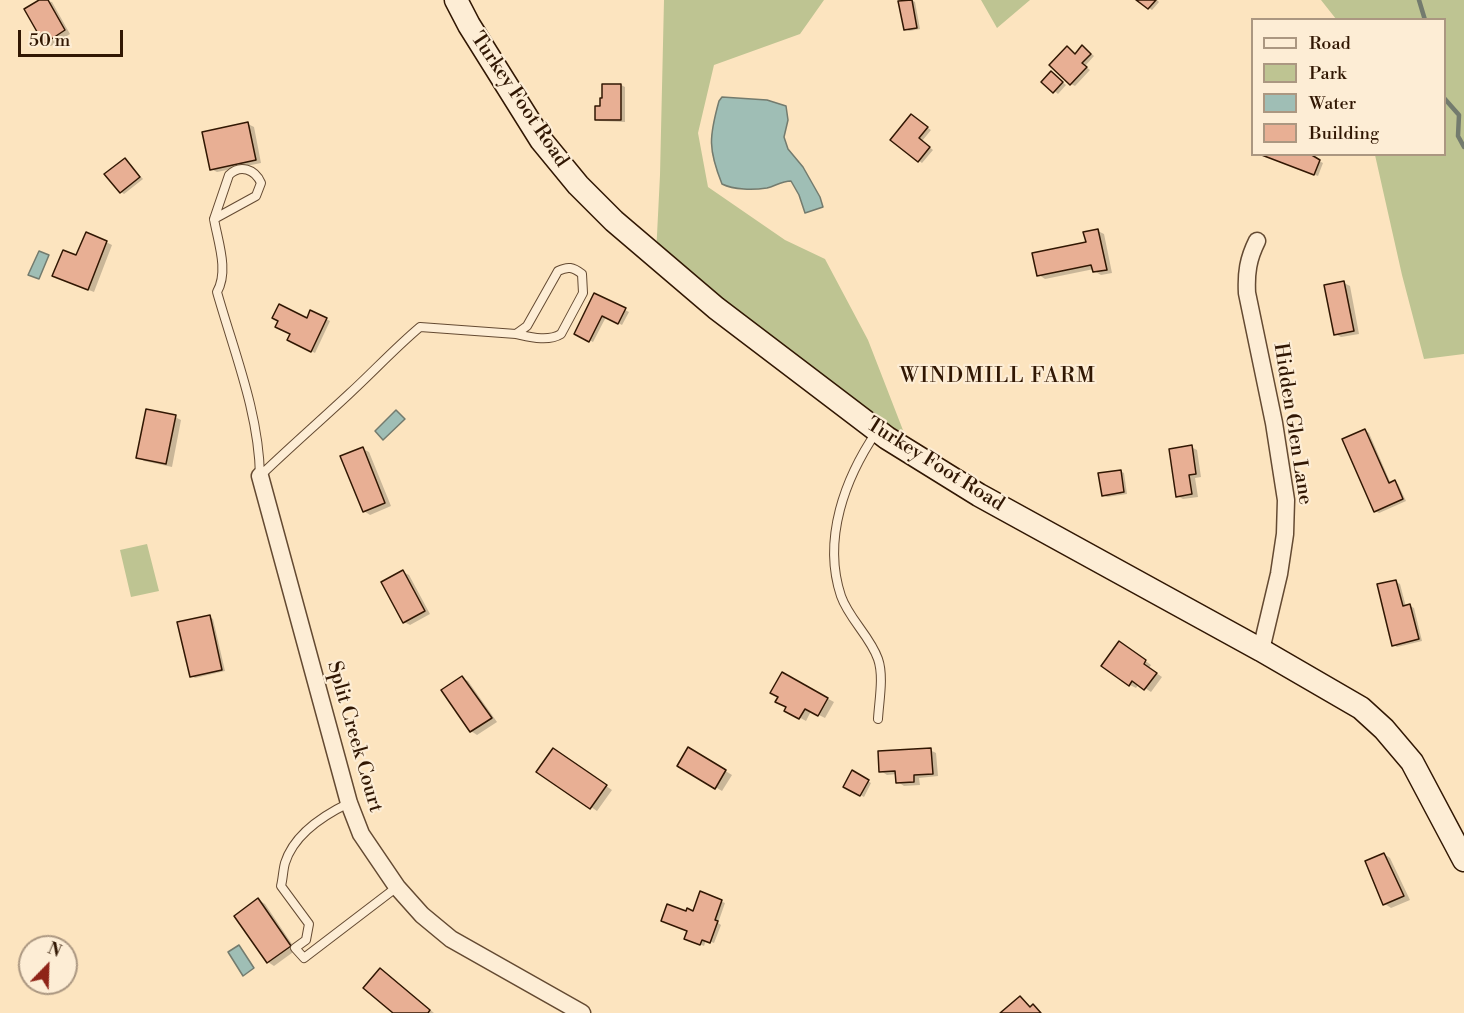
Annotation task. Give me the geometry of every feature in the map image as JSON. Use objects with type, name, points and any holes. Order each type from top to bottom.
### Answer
[{"type":"street","name":"Turkey Foot Road","points":[[456,0],[469,25],[541,140],[578,185],[614,221],[716,308],[913,456],[1361,708],[1384,729],[1412,762],[1464,860]]},
{"type":"street","name":"Hidden Glen Lane","points":[[1257,241],[1246,272],[1247,293],[1274,423],[1286,500],[1285,534],[1279,574],[1262,651]]},
{"type":"street","name":"Split Creek Court","points":[[260,476],[349,803],[362,834],[397,887],[422,915],[451,939],[582,1013]]},
{"type":"lane","points":[[214,219],[256,196],[261,183],[257,175],[248,169],[234,170],[229,175],[214,219],[222,270],[222,283],[217,292],[252,412],[260,450],[260,476]]},
{"type":"lane","points":[[260,476],[420,327],[555,338],[561,334],[583,293],[582,274],[574,268],[565,267],[558,271],[527,326],[516,334]]},
{"type":"lane","points":[[877,431],[862,453],[841,503],[834,560],[841,597],[878,660],[879,719]]},
{"type":"lane","points":[[349,803],[330,812],[312,826],[294,846],[285,862],[281,886],[309,924],[306,940],[295,948],[304,958],[397,887]]},
{"type":"green space","points":[[664,0],[824,0],[800,34],[714,65],[698,133],[708,187],[785,240],[825,259],[868,340],[913,456],[656,255]]},
{"type":"green space","points":[[981,0],[1030,0],[997,28]]},
{"type":"green space","points":[[1321,0],[1464,0],[1464,354],[1424,359],[1375,156],[1446,156],[1446,18],[1335,18]]},
{"type":"green space","points":[[147,544],[159,591],[131,597],[120,550]]},
{"type":"water","points":[[722,97],[767,100],[786,106],[788,120],[784,137],[788,149],[803,167],[823,207],[805,213],[791,181],[756,189],[722,184],[712,152],[712,134],[719,101]]},
{"type":"water","points":[[39,251],[49,255],[39,279],[28,275]]},
{"type":"water","points":[[396,410],[405,419],[383,440],[375,431]]},
{"type":"water","points":[[239,945],[254,968],[243,976],[228,952]]},
{"type":"building","points":[[39,0],[48,0],[65,30],[44,44],[24,9]]},
{"type":"building","points":[[912,0],[917,28],[904,30],[898,1]]},
{"type":"building","points":[[1136,0],[1156,0],[1148,9]]},
{"type":"building","points":[[1082,45],[1091,54],[1082,63],[1087,67],[1070,85],[1049,65],[1067,46],[1075,54]]},
{"type":"building","points":[[1051,71],[1063,82],[1053,93],[1041,82]]},
{"type":"building","points":[[602,84],[621,84],[621,120],[595,120],[595,106],[600,106],[600,98],[602,98]]},
{"type":"building","points":[[911,114],[928,127],[919,138],[930,147],[918,162],[890,140]]},
{"type":"building","points":[[248,122],[256,160],[210,170],[202,132]]},
{"type":"building","points":[[1264,156],[1313,156],[1320,160],[1314,175]]},
{"type":"building","points":[[125,158],[140,177],[120,193],[104,174]]},
{"type":"building","points":[[1098,229],[1107,270],[1093,272],[1091,265],[1037,276],[1032,253],[1086,242],[1083,232]]},
{"type":"building","points":[[86,232],[107,241],[88,290],[52,276],[63,250],[76,255]]},
{"type":"building","points":[[1344,281],[1354,331],[1334,335],[1324,285]]},
{"type":"building","points":[[594,293],[626,308],[618,324],[602,316],[589,342],[574,334]]},
{"type":"building","points":[[279,304],[307,318],[310,310],[327,318],[311,352],[287,340],[290,334],[275,327],[278,321],[272,318]]},
{"type":"building","points":[[146,409],[176,415],[166,464],[136,458]]},
{"type":"building","points":[[1365,429],[1389,483],[1395,480],[1403,499],[1374,512],[1342,439]]},
{"type":"building","points":[[1192,445],[1196,474],[1189,475],[1192,494],[1176,497],[1169,449]]},
{"type":"building","points":[[363,447],[385,503],[363,512],[340,456]]},
{"type":"building","points":[[1121,470],[1124,492],[1102,496],[1098,473]]},
{"type":"building","points":[[403,570],[425,611],[403,623],[381,582]]},
{"type":"building","points":[[1396,580],[1403,606],[1410,604],[1419,639],[1392,646],[1377,584]]},
{"type":"building","points":[[210,615],[222,670],[190,677],[177,622]]},
{"type":"building","points":[[1119,641],[1146,660],[1144,664],[1157,673],[1144,690],[1132,681],[1129,686],[1101,666]]},
{"type":"building","points":[[782,672],[828,698],[818,716],[805,709],[799,719],[784,711],[786,707],[775,702],[778,697],[770,693]]},
{"type":"building","points":[[462,676],[492,718],[470,732],[441,690]]},
{"type":"building","points":[[688,747],[726,770],[715,789],[677,766]]},
{"type":"building","points":[[553,748],[607,785],[590,809],[536,772]]},
{"type":"building","points":[[931,748],[933,774],[914,775],[914,782],[896,783],[895,771],[879,772],[878,751]]},
{"type":"building","points":[[852,770],[869,780],[860,796],[843,787]]},
{"type":"building","points":[[1384,853],[1404,896],[1383,905],[1365,861]]},
{"type":"building","points":[[700,891],[722,900],[710,943],[702,940],[700,945],[684,939],[687,931],[661,921],[667,904],[686,911],[687,908],[693,911]]},
{"type":"building","points":[[258,898],[291,946],[267,963],[234,916]]},
{"type":"building","points":[[380,968],[430,1010],[428,1013],[393,1013],[363,988]]},
{"type":"building","points":[[1020,996],[1030,1007],[1033,1004],[1041,1013],[1000,1013]]},
{"type":"waterway","points":[[1419,0],[1424,18]]},
{"type":"waterway","points":[[1446,100],[1459,115],[1458,136],[1464,147]]},
{"type":"district","name":"WINDMILL FARM","points":[[998,377]]}]
